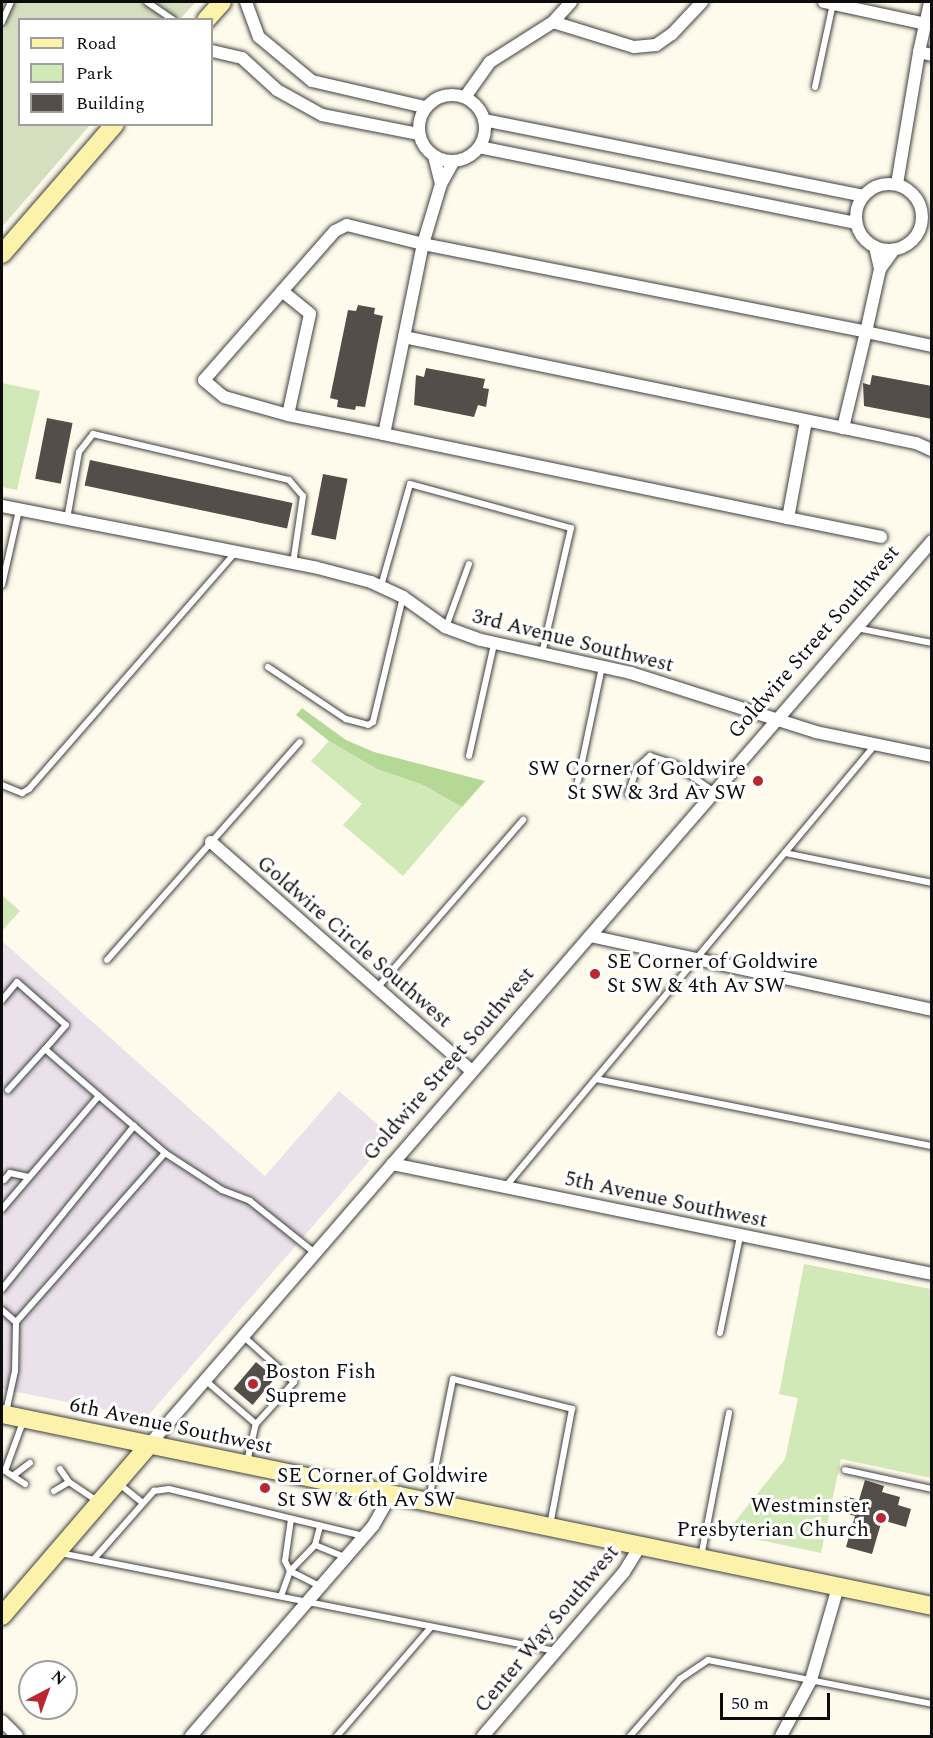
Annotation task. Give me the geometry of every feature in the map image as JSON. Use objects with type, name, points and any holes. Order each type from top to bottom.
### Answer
[{"type":"main road","points":[[208,18],[222,2]]},
{"type":"main road","points":[[2,254],[113,126]]},
{"type":"main road","name":"6th Avenue Southwest","points":[[4,1415],[932,1606]]},
{"type":"main road","name":"Goldwire Street Southwest","points":[[2,1617],[148,1445]]},
{"type":"street","points":[[246,2],[260,37],[312,81],[425,107]]},
{"type":"street","points":[[465,97],[490,62],[553,22],[571,2]]},
{"type":"street","points":[[553,22],[634,47],[656,45],[672,34],[702,2]]},
{"type":"street","points":[[828,2],[926,24]]},
{"type":"street","points":[[897,184],[926,53],[926,24],[930,2]]},
{"type":"street","points":[[213,51],[242,58],[277,90],[322,115],[419,134]]},
{"type":"street","points":[[434,156],[454,161],[465,159],[479,147],[485,134],[484,120],[475,103],[465,97],[443,95],[425,107],[420,117],[419,134],[434,156],[441,184]]},
{"type":"street","points":[[484,120],[863,196]]},
{"type":"street","points":[[479,147],[856,223],[875,247],[880,269]]},
{"type":"street","points":[[384,434],[423,244],[441,184],[454,161]]},
{"type":"street","points":[[843,428],[880,269],[894,250],[917,236],[923,215],[915,195],[897,184],[875,186],[863,196],[856,223]]},
{"type":"street","points":[[881,537],[288,415],[224,397],[204,380],[335,231],[347,225],[423,244],[932,346]]},
{"type":"street","points":[[875,247],[894,250]]},
{"type":"street","points":[[282,291],[310,314],[288,415]]},
{"type":"street","points":[[404,337],[916,443],[932,450]]},
{"type":"street","points":[[788,518],[806,421]]},
{"type":"street","name":"3rd Avenue Southwest","points":[[2,506],[293,564],[381,586],[403,597],[446,627],[494,644],[602,667],[745,707],[776,720],[932,756]]},
{"type":"street","name":"Goldwire Street Southwest","points":[[148,1445],[932,541]]},
{"type":"street","name":"Goldwire Circle Southwest","points":[[211,842],[472,1071]]},
{"type":"street","points":[[590,936],[932,1010]]},
{"type":"street","name":"5th Avenue Southwest","points":[[392,1164],[932,1274]]},
{"type":"street","points":[[191,1737],[364,1536],[391,1495]]},
{"type":"street","name":"Center Way Southwest","points":[[483,1737],[624,1572],[641,1545]]},
{"type":"street","points":[[780,1737],[811,1680],[838,1587]]},
{"type":"street","points":[[2,1721],[17,1737]]},
{"type":"lane","points":[[2,22],[11,2]]},
{"type":"lane","points":[[147,2],[171,18]]},
{"type":"lane","points":[[815,87],[828,2]]},
{"type":"lane","points":[[67,519],[79,452],[93,434],[289,480],[303,496],[293,564]]},
{"type":"lane","points":[[381,586],[410,483],[571,528],[542,654]]},
{"type":"lane","points":[[2,585],[3,566],[19,510]]},
{"type":"lane","points":[[2,785],[22,792],[29,789],[234,554]]},
{"type":"lane","points":[[446,627],[469,564]]},
{"type":"lane","points":[[268,667],[346,719],[368,725],[374,722],[403,597]]},
{"type":"lane","points":[[856,628],[932,643]]},
{"type":"lane","points":[[469,756],[494,644]]},
{"type":"lane","points":[[578,781],[602,667]]},
{"type":"lane","points":[[107,960],[300,742]]},
{"type":"lane","points":[[506,1186],[876,744]]},
{"type":"lane","points":[[628,794],[637,768],[650,756],[675,764],[714,792]]},
{"type":"lane","points":[[376,988],[523,820]]},
{"type":"lane","points":[[785,853],[932,883]]},
{"type":"lane","points":[[2,1000],[17,982],[66,1025],[8,1090]]},
{"type":"lane","points":[[45,1049],[165,1153],[222,1190],[250,1201],[315,1253]]},
{"type":"lane","points":[[596,1079],[932,1146]]},
{"type":"lane","points":[[2,1209],[99,1096]]},
{"type":"lane","points":[[2,1289],[134,1126]]},
{"type":"lane","points":[[4,1415],[15,1371],[16,1322],[165,1153]]},
{"type":"lane","points":[[4,1180],[10,1173],[29,1177]]},
{"type":"lane","points":[[720,1333],[741,1235]]},
{"type":"lane","points":[[2,1310],[16,1322]]},
{"type":"lane","points":[[242,1336],[294,1382],[256,1424],[246,1465]]},
{"type":"lane","points":[[428,1502],[453,1379],[572,1409],[549,1527]]},
{"type":"lane","points":[[204,1380],[256,1424]]},
{"type":"lane","points":[[701,1558],[729,1413]]},
{"type":"lane","points":[[24,1419],[5,1471],[14,1474],[25,1484]]},
{"type":"lane","points":[[14,1474],[30,1463]]},
{"type":"lane","points":[[60,1469],[69,1482],[99,1502]]},
{"type":"lane","points":[[845,1470],[932,1489]]},
{"type":"lane","points":[[54,1491],[69,1482]]},
{"type":"lane","points":[[116,1482],[143,1503]]},
{"type":"lane","points":[[94,1559],[154,1491],[170,1489],[364,1536]]},
{"type":"lane","points":[[291,1519],[285,1561],[290,1571],[321,1586]]},
{"type":"lane","points":[[281,1596],[290,1571],[315,1545],[320,1526]]},
{"type":"lane","points":[[315,1545],[345,1557]]},
{"type":"lane","points":[[57,1552],[556,1651]]},
{"type":"lane","points":[[336,1737],[431,1627]]},
{"type":"lane","points":[[630,1737],[701,1661],[730,1663],[932,1704]]},
{"type":"shaded area","points":[[2,941],[265,1176],[339,1091],[391,1136],[146,1418],[2,1389]]},
{"type":"green space","points":[[2,2],[196,2],[181,18],[18,18],[18,126],[89,126],[2,227]]},
{"type":"green space","points":[[2,383],[40,391],[17,490],[2,487]]},
{"type":"green space","points":[[302,708],[346,740],[374,752],[485,781],[462,807],[423,785],[377,769],[329,741],[296,715]]},
{"type":"green space","points":[[329,741],[377,769],[423,785],[462,807],[403,876],[343,825],[362,804],[311,761]]},
{"type":"green space","points":[[2,895],[20,911],[2,931]]},
{"type":"green space","points":[[804,1264],[931,1289],[931,1478],[841,1459],[821,1553],[726,1533],[785,1459],[798,1398],[779,1394]]},
{"type":"building","points":[[358,305],[375,308],[374,314],[383,316],[365,407],[356,406],[355,410],[337,407],[338,400],[330,398],[348,310],[356,311]]},
{"type":"building","points":[[426,368],[485,379],[483,388],[489,389],[486,407],[478,405],[474,417],[414,405],[416,375],[424,377]]},
{"type":"building","points":[[872,375],[932,386],[932,419],[864,406],[863,383],[870,385]]},
{"type":"building","points":[[47,418],[73,423],[61,484],[35,479]]},
{"type":"building","points":[[90,460],[292,503],[287,528],[85,485]]},
{"type":"building","points":[[323,474],[348,479],[336,540],[311,535]]},
{"type":"building","name":"Boston Fish Supreme","points":[[256,1362],[275,1378],[253,1405],[234,1389]]},
{"type":"building","name":"Westminster Presbyterian Church","points":[[865,1480],[884,1486],[882,1492],[900,1497],[898,1505],[911,1509],[906,1527],[882,1520],[872,1554],[846,1547],[855,1516],[841,1512],[845,1496],[859,1500]]},
{"type":"place","name":"SW Corner of Goldwire St SW & 3rd Av SW","points":[[758,781]]},
{"type":"place","name":"SE Corner of Goldwire St SW & 4th Av SW","points":[[595,974]]},
{"type":"place","name":"Boston Fish Supreme","points":[[253,1384]]},
{"type":"place","name":"SE Corner of Goldwire St SW & 6th Av SW","points":[[265,1488]]},
{"type":"place","name":"Westminster Presbyterian Church","points":[[881,1518]]}]
